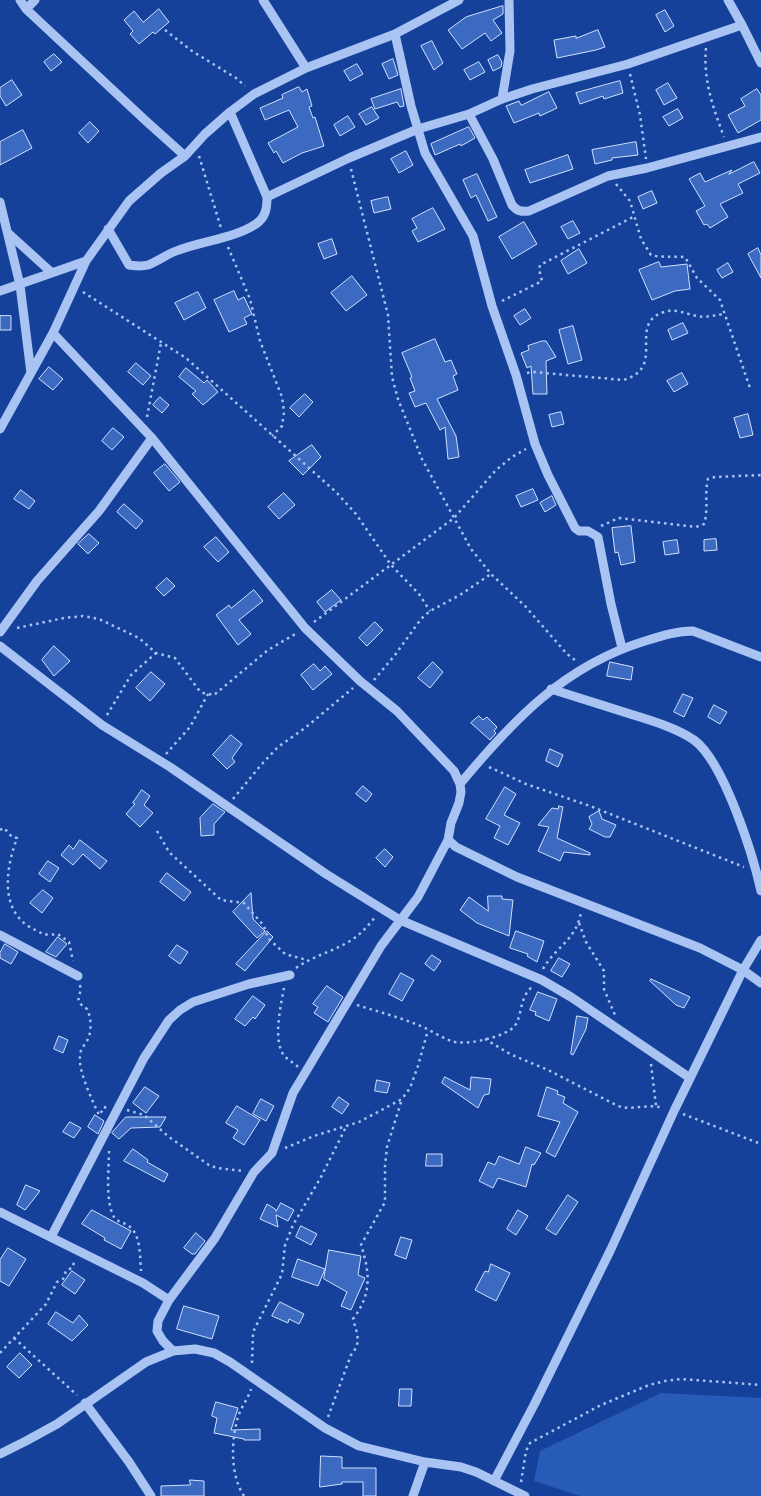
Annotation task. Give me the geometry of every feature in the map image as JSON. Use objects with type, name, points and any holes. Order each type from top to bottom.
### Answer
[{"type":"street","points":[[20,0],[26,9],[185,156]]},
{"type":"street","points":[[26,9],[35,0]]},
{"type":"street","points":[[263,0],[306,68]]},
{"type":"street","points":[[0,430],[53,333],[86,261],[128,201],[161,173],[185,156],[230,112],[254,94],[306,68],[395,34],[459,0]]},
{"type":"street","points":[[502,99],[510,51],[509,0]]},
{"type":"street","points":[[728,0],[761,64]]},
{"type":"street","points":[[267,197],[349,158],[418,129],[469,114],[502,99],[549,84],[628,64],[742,25]]},
{"type":"street","points":[[395,34],[411,106],[425,154],[473,236],[492,306],[516,375],[535,444],[575,528],[579,531],[588,531],[598,536],[611,604],[622,648]]},
{"type":"street","points":[[108,229],[129,265],[138,267],[149,264],[178,250],[223,237],[256,224],[264,216],[267,209],[267,197],[230,112]]},
{"type":"street","points":[[469,114],[493,159],[512,204],[516,210],[522,212],[529,211],[608,176],[647,168],[761,137]]},
{"type":"street","points":[[0,202],[20,285],[31,374]]},
{"type":"street","points":[[8,233],[51,272]]},
{"type":"street","points":[[0,291],[86,261]]},
{"type":"street","points":[[53,333],[152,438],[305,628],[364,684],[397,711],[454,771],[460,784],[461,792],[451,823],[448,840],[418,897],[381,946],[349,1003],[293,1093],[272,1153],[254,1172],[215,1238],[168,1300],[158,1321],[157,1331],[163,1341],[173,1351]]},
{"type":"street","points":[[1,632],[37,581],[100,510],[152,438]]},
{"type":"street","points":[[460,784],[501,737],[551,689],[622,648],[664,635],[681,631],[693,631],[761,657]]},
{"type":"street","points":[[0,646],[102,725],[160,760],[326,874],[382,910],[400,920],[542,980],[571,997],[690,1078]]},
{"type":"street","points":[[551,689],[649,720],[694,741],[716,769],[726,790],[742,828],[761,891]]},
{"type":"street","points":[[448,840],[456,847],[517,877],[700,948],[743,970],[761,983]]},
{"type":"street","points":[[0,935],[78,976]]},
{"type":"street","points":[[494,1481],[535,1404],[743,970],[761,940]]},
{"type":"street","points":[[51,1237],[108,1124],[119,1108],[144,1058],[158,1035],[180,1010],[193,1002],[236,988],[290,975]]},
{"type":"street","points":[[0,1212],[143,1283],[168,1300]]},
{"type":"street","points":[[0,1454],[57,1424],[146,1362],[173,1351],[195,1349],[214,1353],[325,1428],[359,1446],[425,1462],[461,1467],[476,1472],[522,1495]]},
{"type":"street","points":[[85,1403],[129,1462],[151,1496]]},
{"type":"street","points":[[413,1496],[425,1462]]},
{"type":"path","points":[[165,30],[192,51],[236,78],[254,94]]},
{"type":"path","points":[[706,38],[704,66],[706,82],[727,146]]},
{"type":"path","points":[[628,64],[640,115],[647,168]]},
{"type":"path","points":[[195,145],[223,237],[250,299],[260,341],[282,397],[284,412],[282,426],[272,436]]},
{"type":"path","points":[[349,158],[388,315],[392,377],[398,399],[422,459],[471,549],[491,574],[525,606],[567,654],[585,668]]},
{"type":"path","points":[[608,176],[630,201],[641,239],[651,255],[660,258],[671,255],[685,257],[697,278],[720,300],[750,388]]},
{"type":"path","points":[[492,306],[542,281],[540,265],[635,216]]},
{"type":"path","points":[[75,287],[186,358],[336,492],[356,514],[391,565],[418,594],[430,611]]},
{"type":"path","points":[[516,375],[533,372],[622,380],[632,377],[640,371],[646,360],[646,329],[657,315],[664,311],[676,310],[698,316],[724,314]]},
{"type":"path","points":[[145,431],[153,377],[161,343]]},
{"type":"path","points":[[1,632],[64,618],[83,616],[99,619],[138,638],[156,653],[175,658],[198,689],[214,695],[268,650],[305,628],[454,518],[496,470],[512,457],[535,444]]},
{"type":"path","points":[[588,531],[619,518],[696,526],[704,524],[707,515],[708,479],[761,475]]},
{"type":"path","points":[[227,805],[278,748],[385,668],[421,619],[430,611],[460,595],[491,574]]},
{"type":"path","points":[[102,725],[127,681],[156,653]]},
{"type":"path","points":[[160,760],[190,727],[208,694]]},
{"type":"path","points":[[478,763],[526,784],[590,806],[756,872]]},
{"type":"path","points":[[157,831],[169,852],[221,900],[244,903],[264,926],[268,938],[285,954],[308,960]]},
{"type":"path","points":[[349,1003],[412,1023],[451,1041],[461,1043],[485,1039],[511,1030],[515,1026],[524,994],[542,980],[545,965],[566,944],[579,923],[582,902]]},
{"type":"path","points":[[298,1067],[283,1055],[279,1040],[281,1004],[284,988],[290,975],[308,960],[359,935],[382,910]]},
{"type":"path","points":[[579,923],[586,942],[604,971],[604,989],[614,1010],[615,1017]]},
{"type":"path","points":[[325,1428],[330,1409],[351,1355],[358,1348],[358,1338],[353,1319],[362,1307],[367,1291],[368,1265],[362,1245],[384,1202],[387,1147],[402,1099],[410,1088],[418,1066],[428,1030]]},
{"type":"path","points":[[485,1039],[510,1054],[548,1070],[618,1106],[627,1109],[656,1106],[761,1144]]},
{"type":"path","points":[[641,1045],[651,1062],[656,1106]]},
{"type":"path","points":[[272,1153],[314,1136],[346,1127],[402,1099]]},
{"type":"path","points":[[119,1108],[144,1115],[168,1137],[209,1165],[227,1170],[254,1172]]},
{"type":"path","points":[[244,1496],[237,1483],[234,1468],[234,1435],[239,1415],[250,1391],[253,1332],[282,1274],[282,1256],[293,1225],[321,1177],[346,1127]]},
{"type":"path","points":[[109,1143],[111,1209],[118,1221],[130,1227],[138,1241],[143,1283]]},
{"type":"path","points":[[0,1354],[46,1304],[58,1282],[63,1279],[66,1271],[73,1267],[74,1248]]},
{"type":"path","points":[[14,1338],[85,1403]]},
{"type":"path","points":[[522,1495],[526,1451],[530,1443],[601,1405],[649,1385],[681,1379],[761,1385]]},
{"type":"shaded area","points":[[661,1393],[761,1398],[761,1496],[580,1496],[534,1481],[540,1451]]},
{"type":"building","points":[[503,6],[503,14],[493,20],[502,33],[491,41],[485,33],[462,49],[448,30],[466,17]]},
{"type":"building","points":[[159,9],[169,22],[139,44],[130,34],[133,31],[124,20],[134,11],[143,22]]},
{"type":"building","points":[[665,10],[674,26],[665,32],[656,15]]},
{"type":"building","points":[[598,30],[605,47],[557,58],[554,40],[576,36],[576,38]]},
{"type":"building","points":[[432,41],[443,63],[434,70],[421,46]]},
{"type":"building","points":[[54,54],[62,62],[51,71],[44,62]]},
{"type":"building","points":[[498,55],[502,62],[501,67],[493,71],[488,60]]},
{"type":"building","points":[[393,59],[398,75],[389,79],[382,64]]},
{"type":"building","points":[[479,62],[485,72],[470,80],[464,70]]},
{"type":"building","points":[[357,64],[363,74],[350,81],[344,71]]},
{"type":"building","points":[[12,80],[22,95],[6,106],[0,96],[0,88]]},
{"type":"building","points":[[620,81],[623,93],[604,99],[603,96],[580,104],[576,93]]},
{"type":"building","points":[[668,83],[677,98],[664,105],[656,90]]},
{"type":"building","points":[[299,87],[302,92],[307,89],[312,106],[309,107],[313,118],[315,117],[324,146],[302,153],[283,163],[276,151],[274,153],[268,143],[298,127],[289,110],[265,120],[260,108],[283,98],[282,95]]},
{"type":"building","points":[[401,89],[404,106],[400,107],[397,102],[375,109],[371,99]]},
{"type":"building","points":[[757,89],[761,95],[761,120],[738,133],[728,115],[745,106],[741,99]]},
{"type":"building","points":[[549,92],[557,108],[540,116],[539,113],[514,123],[506,106],[519,101],[521,105]]},
{"type":"building","points":[[372,107],[379,118],[366,125],[359,114]]},
{"type":"building","points":[[678,109],[683,118],[669,126],[663,117]]},
{"type":"building","points":[[348,116],[355,127],[340,136],[334,125]]},
{"type":"building","points":[[90,122],[99,131],[88,143],[79,133]]},
{"type":"building","points":[[469,127],[475,138],[461,146],[460,144],[435,155],[431,144]]},
{"type":"building","points":[[23,130],[32,148],[0,165],[0,142]]},
{"type":"building","points":[[636,142],[638,155],[612,158],[612,160],[595,164],[592,150]]},
{"type":"building","points":[[406,151],[413,165],[399,173],[391,159]]},
{"type":"building","points":[[568,155],[573,169],[530,183],[525,170]]},
{"type":"building","points":[[754,162],[760,173],[738,184],[743,193],[720,204],[728,217],[710,228],[707,224],[704,225],[696,211],[705,206],[689,179],[700,173],[705,182],[732,170],[729,174]]},
{"type":"building","points":[[477,174],[497,217],[488,221],[476,195],[471,198],[463,180]]},
{"type":"building","points":[[652,191],[657,203],[643,209],[638,197]]},
{"type":"building","points":[[388,197],[391,209],[374,213],[371,201]]},
{"type":"building","points":[[433,208],[445,229],[418,242],[412,231],[417,228],[412,219]]},
{"type":"building","points":[[573,221],[580,233],[568,239],[561,227]]},
{"type":"building","points":[[524,222],[537,244],[512,259],[499,237]]},
{"type":"building","points":[[332,239],[337,254],[324,259],[318,244]]},
{"type":"building","points":[[758,248],[761,255],[761,278],[748,254]]},
{"type":"building","points":[[579,249],[587,263],[568,274],[561,261]]},
{"type":"building","points":[[659,262],[661,267],[687,264],[690,289],[675,291],[652,300],[639,270]]},
{"type":"building","points":[[728,263],[733,272],[722,278],[717,270]]},
{"type":"building","points":[[352,276],[367,295],[346,311],[331,293]]},
{"type":"building","points":[[234,291],[238,300],[244,297],[252,314],[244,318],[247,324],[229,332],[214,300]]},
{"type":"building","points":[[198,292],[206,308],[184,320],[175,303]]},
{"type":"building","points":[[525,309],[531,318],[520,325],[514,316]]},
{"type":"building","points":[[0,316],[11,316],[11,330],[0,330]]},
{"type":"building","points":[[683,323],[688,333],[672,340],[668,330]]},
{"type":"building","points":[[573,326],[582,360],[568,364],[559,330]]},
{"type":"building","points":[[435,339],[445,362],[451,360],[457,374],[453,376],[458,390],[437,399],[456,436],[459,457],[448,459],[445,427],[440,430],[426,403],[415,407],[409,393],[415,391],[410,378],[412,377],[402,353]]},
{"type":"building","points":[[546,341],[556,357],[546,361],[547,394],[533,394],[531,366],[527,368],[521,353],[529,350],[528,346]]},
{"type":"building","points":[[136,363],[151,376],[143,385],[128,372]]},
{"type":"building","points":[[49,367],[63,379],[53,390],[39,379]]},
{"type":"building","points":[[186,368],[204,383],[207,380],[218,392],[203,405],[192,394],[196,391],[179,377]]},
{"type":"building","points":[[682,373],[688,384],[674,392],[667,381]]},
{"type":"building","points":[[305,394],[313,402],[299,417],[290,408]]},
{"type":"building","points":[[160,397],[169,405],[162,413],[153,405]]},
{"type":"building","points":[[561,412],[564,424],[552,427],[549,415]]},
{"type":"building","points":[[748,414],[753,435],[740,438],[734,418]]},
{"type":"building","points":[[113,428],[124,437],[112,450],[102,441]]},
{"type":"building","points":[[312,445],[321,457],[303,475],[289,461]]},
{"type":"building","points":[[165,464],[180,482],[169,491],[154,473]]},
{"type":"building","points":[[533,489],[538,500],[521,507],[516,496]]},
{"type":"building","points":[[21,490],[35,501],[29,509],[14,499]]},
{"type":"building","points":[[284,493],[295,505],[279,519],[268,507]]},
{"type":"building","points":[[552,496],[556,505],[545,512],[540,503]]},
{"type":"building","points":[[124,504],[143,521],[136,529],[117,512]]},
{"type":"building","points":[[631,526],[635,562],[621,565],[618,552],[615,553],[612,528]]},
{"type":"building","points":[[89,534],[99,543],[88,554],[78,544]]},
{"type":"building","points":[[216,537],[229,552],[218,562],[204,547]]},
{"type":"building","points":[[716,539],[717,550],[704,551],[704,540]]},
{"type":"building","points":[[677,540],[679,553],[665,555],[663,542]]},
{"type":"building","points":[[167,578],[175,586],[164,596],[156,588]]},
{"type":"building","points":[[254,590],[263,601],[239,620],[251,634],[238,645],[216,615],[229,605],[231,608]]},
{"type":"building","points":[[332,590],[341,600],[325,612],[317,602]]},
{"type":"building","points":[[375,622],[383,630],[367,646],[359,638]]},
{"type":"building","points":[[54,646],[70,661],[54,676],[42,660]]},
{"type":"building","points":[[433,662],[443,672],[430,688],[418,678]]},
{"type":"building","points":[[610,662],[633,667],[631,680],[607,676]]},
{"type":"building","points":[[314,664],[320,671],[325,666],[332,674],[313,690],[301,675]]},
{"type":"building","points":[[151,672],[165,684],[150,701],[136,688]]},
{"type":"building","points":[[683,694],[693,698],[684,717],[674,712]]},
{"type":"building","points":[[714,705],[727,712],[720,724],[708,717]]},
{"type":"building","points":[[479,716],[483,720],[487,717],[497,727],[494,731],[496,733],[490,740],[471,723]]},
{"type":"building","points":[[231,735],[242,744],[232,758],[235,762],[227,769],[213,755]]},
{"type":"building","points":[[550,749],[563,755],[558,767],[546,761]]},
{"type":"building","points":[[363,786],[372,794],[366,802],[356,794]]},
{"type":"building","points":[[505,787],[516,794],[504,815],[520,823],[508,845],[494,838],[500,826],[486,819]]},
{"type":"building","points":[[142,790],[150,796],[144,805],[153,813],[140,827],[126,814],[135,804],[133,803]]},
{"type":"building","points":[[213,804],[225,812],[214,824],[214,835],[201,836],[200,818]]},
{"type":"building","points":[[559,806],[563,807],[557,838],[590,853],[590,855],[564,852],[560,861],[538,851],[549,827],[538,825],[552,808],[558,809]]},
{"type":"building","points":[[599,811],[602,819],[616,825],[610,837],[605,837],[589,829],[592,824],[589,817]]},
{"type":"building","points":[[80,840],[107,861],[100,869],[83,854],[73,865],[61,855],[69,845],[73,849]]},
{"type":"building","points":[[385,849],[393,857],[385,867],[376,858]]},
{"type":"building","points":[[48,861],[59,868],[50,882],[39,874]]},
{"type":"building","points":[[167,873],[191,892],[184,901],[160,882]]},
{"type":"building","points":[[43,890],[53,898],[42,913],[30,903]]},
{"type":"building","points":[[251,893],[253,919],[265,931],[257,938],[233,912]]},
{"type":"building","points":[[488,896],[502,896],[502,899],[513,900],[509,936],[477,923],[460,910],[469,897],[488,911]]},
{"type":"building","points":[[267,931],[273,937],[245,971],[236,964]]},
{"type":"building","points":[[516,931],[544,941],[537,962],[527,956],[528,954],[510,948]]},
{"type":"building","points":[[58,937],[67,944],[56,957],[46,952]]},
{"type":"building","points":[[5,944],[18,952],[11,964],[0,958],[0,953]]},
{"type":"building","points":[[177,945],[188,952],[180,964],[169,956]]},
{"type":"building","points":[[432,955],[441,961],[434,971],[425,964]]},
{"type":"building","points":[[559,958],[570,964],[562,977],[551,971]]},
{"type":"building","points":[[401,973],[414,980],[402,1001],[389,994]]},
{"type":"building","points":[[651,979],[690,997],[684,1008],[676,1005],[650,981]]},
{"type":"building","points":[[327,986],[343,997],[328,1022],[314,1013],[318,1007],[313,1004]]},
{"type":"building","points":[[538,992],[557,999],[549,1021],[535,1015],[536,1012],[530,1010]]},
{"type":"building","points":[[253,996],[265,1005],[255,1019],[253,1017],[245,1026],[235,1019]]},
{"type":"building","points":[[577,1016],[588,1018],[586,1029],[573,1055],[571,1054]]},
{"type":"building","points":[[59,1036],[68,1040],[63,1053],[54,1049]]},
{"type":"building","points":[[445,1077],[470,1090],[471,1077],[491,1079],[489,1094],[484,1095],[478,1108],[442,1083]]},
{"type":"building","points":[[377,1080],[390,1083],[387,1093],[375,1091]]},
{"type":"building","points":[[145,1087],[159,1096],[146,1113],[133,1103]]},
{"type":"building","points":[[547,1087],[558,1091],[557,1094],[565,1097],[563,1103],[578,1112],[555,1157],[546,1152],[560,1122],[538,1116]]},
{"type":"building","points":[[339,1097],[349,1104],[342,1114],[332,1107]]},
{"type":"building","points":[[261,1099],[274,1106],[266,1121],[253,1114]]},
{"type":"building","points":[[237,1106],[260,1120],[244,1145],[233,1138],[238,1130],[226,1123]]},
{"type":"building","points":[[95,1115],[104,1121],[98,1134],[88,1127]]},
{"type":"building","points":[[126,1117],[166,1117],[160,1127],[131,1128],[119,1139],[112,1133]]},
{"type":"building","points":[[70,1122],[81,1128],[74,1138],[63,1132]]},
{"type":"building","points":[[526,1147],[541,1153],[534,1165],[532,1164],[526,1187],[498,1178],[493,1188],[479,1181],[488,1162],[495,1165],[499,1156],[519,1164]]},
{"type":"building","points":[[133,1149],[148,1160],[147,1162],[168,1174],[164,1182],[124,1161]]},
{"type":"building","points":[[427,1154],[442,1154],[442,1166],[426,1166]]},
{"type":"building","points":[[26,1185],[40,1191],[25,1210],[17,1205]]},
{"type":"building","points":[[568,1195],[578,1202],[556,1235],[546,1229]]},
{"type":"building","points":[[281,1203],[294,1210],[288,1221],[276,1215],[278,1227],[260,1219],[267,1204],[276,1211]]},
{"type":"building","points":[[92,1210],[131,1231],[121,1249],[104,1240],[105,1238],[82,1224]]},
{"type":"building","points":[[518,1210],[528,1216],[516,1235],[507,1229]]},
{"type":"building","points":[[301,1226],[317,1234],[311,1245],[296,1237]]},
{"type":"building","points":[[196,1233],[205,1241],[195,1254],[192,1254],[184,1248]]},
{"type":"building","points":[[401,1237],[412,1240],[406,1259],[395,1255]]},
{"type":"building","points":[[8,1248],[26,1259],[9,1286],[0,1281],[0,1260]]},
{"type":"building","points":[[329,1250],[361,1256],[358,1275],[365,1278],[351,1310],[341,1306],[347,1292],[324,1279]]},
{"type":"building","points":[[298,1259],[325,1269],[318,1286],[292,1277]]},
{"type":"building","points":[[491,1264],[510,1273],[496,1301],[475,1290],[485,1271],[488,1272]]},
{"type":"building","points":[[72,1271],[85,1280],[75,1294],[62,1285]]},
{"type":"building","points":[[280,1302],[304,1314],[299,1324],[289,1319],[288,1323],[272,1316]]},
{"type":"building","points":[[184,1306],[219,1316],[212,1339],[177,1329]]},
{"type":"building","points":[[56,1312],[73,1323],[79,1315],[88,1325],[72,1341],[48,1324]]},
{"type":"building","points":[[20,1353],[32,1365],[19,1378],[7,1367]]},
{"type":"building","points":[[400,1389],[412,1389],[411,1406],[399,1406]]},
{"type":"building","points":[[216,1402],[238,1408],[231,1430],[260,1429],[260,1440],[244,1440],[214,1433],[217,1418],[212,1416]]},
{"type":"building","points":[[321,1456],[342,1457],[342,1468],[376,1468],[376,1496],[363,1496],[363,1482],[342,1482],[342,1484],[320,1487]]},
{"type":"building","points":[[190,1480],[204,1481],[204,1496],[161,1496],[161,1486],[190,1485]]}]
